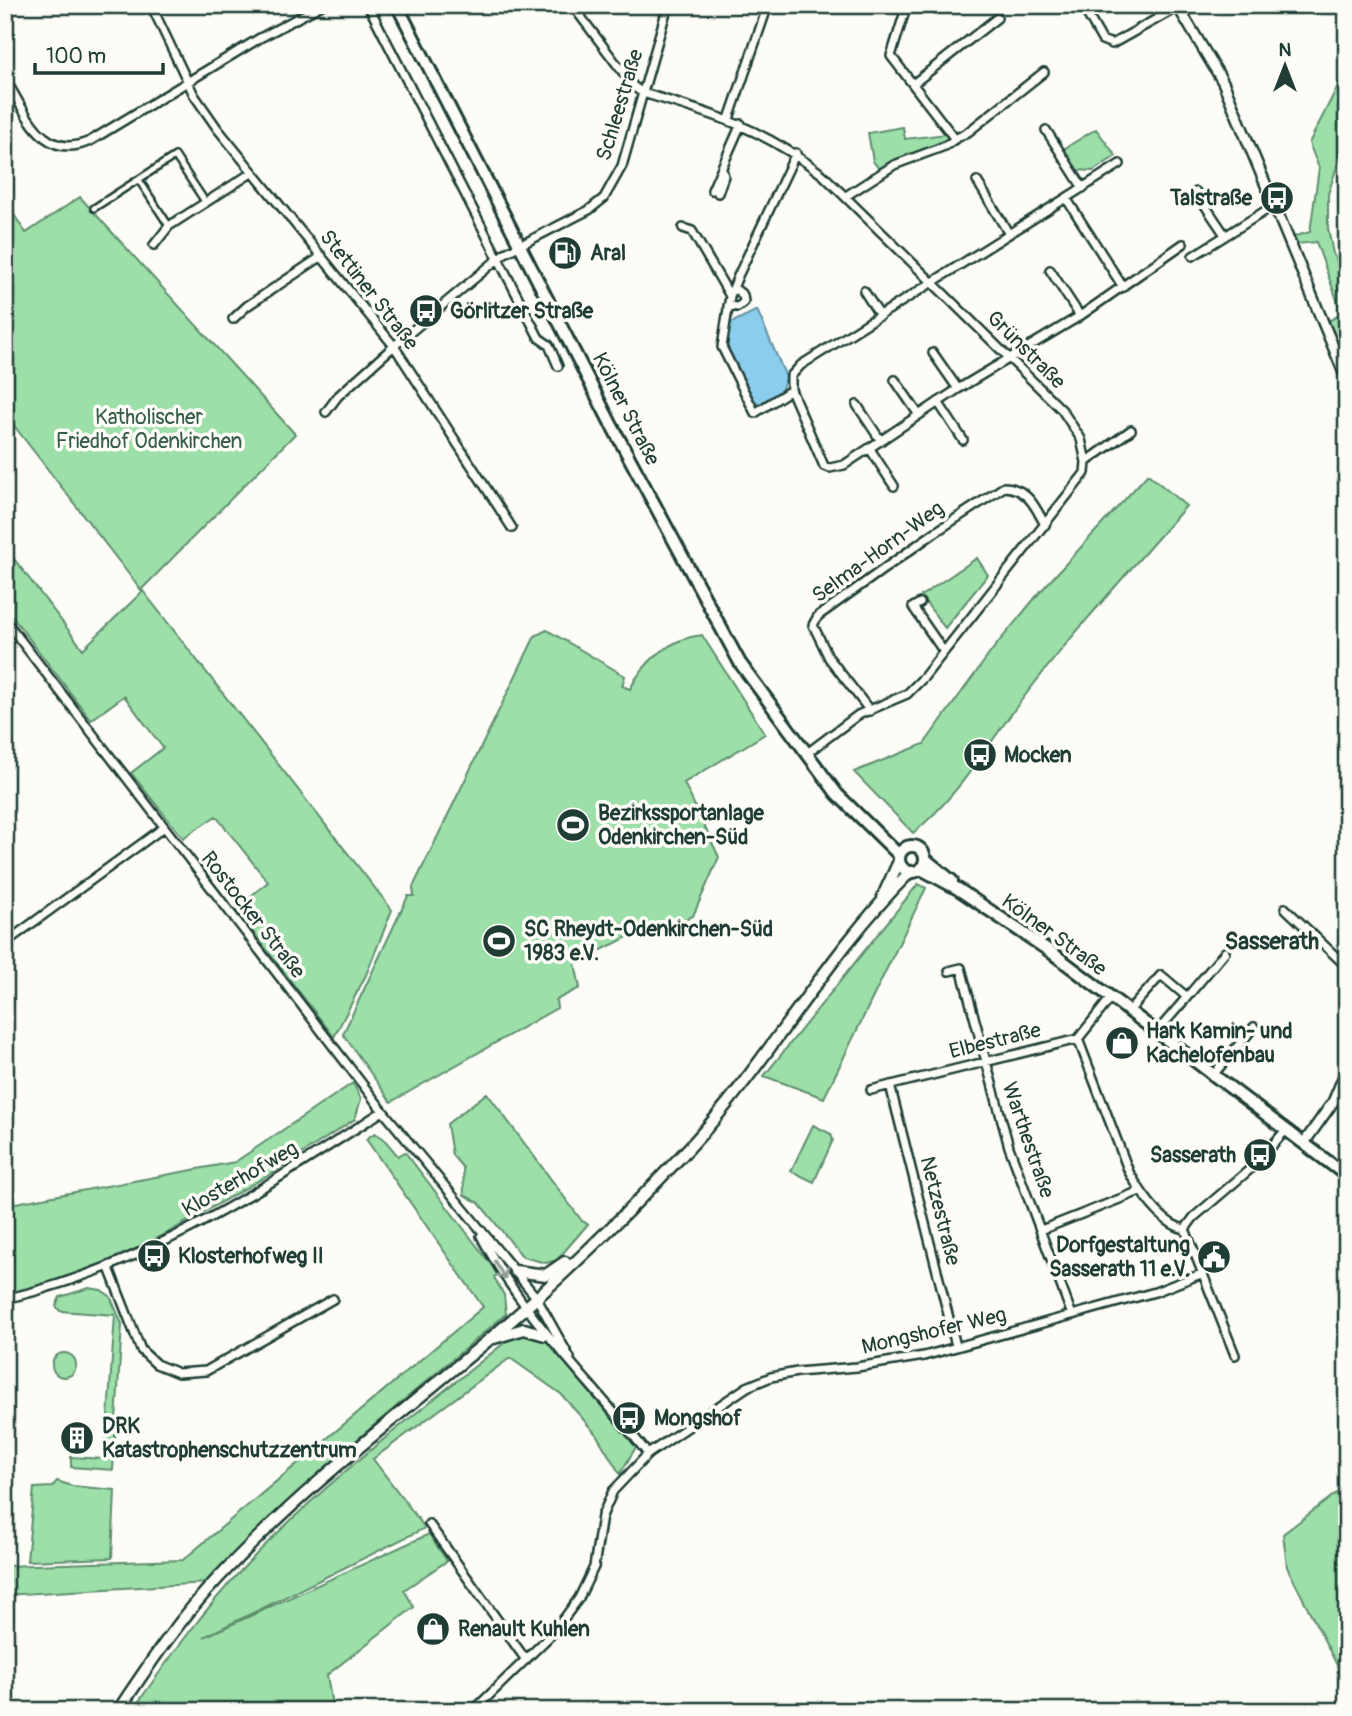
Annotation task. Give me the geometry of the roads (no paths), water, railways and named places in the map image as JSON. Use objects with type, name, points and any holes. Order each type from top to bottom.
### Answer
[{"type":"main road","name":"Kölner Straße","points":[[397,5],[518,244],[740,663],[852,812],[902,854],[902,869],[918,867],[958,888],[1013,929],[1051,952],[1347,1176]]},
{"type":"main road","name":"Kölner Straße","points":[[902,854],[919,849],[918,867]]},
{"type":"main road","points":[[879,903],[902,854]]},
{"type":"main road","points":[[118,1711],[174,1631],[218,1578],[266,1530],[490,1339],[610,1227],[689,1148],[754,1069],[879,903],[918,867]]},
{"type":"main road","points":[[515,1271],[528,1275],[546,1275],[610,1227]]},
{"type":"main road","points":[[490,1339],[524,1329],[545,1335]]},
{"type":"street","name":"Stettiner Straße","points":[[151,5],[187,80],[216,128],[394,346],[512,528]]},
{"type":"street","points":[[5,79],[41,134],[55,145],[72,148],[90,141],[187,80],[322,5]]},
{"type":"street","name":"Kölner Straße","points":[[368,5],[539,338],[549,345],[558,366]]},
{"type":"street","points":[[572,5],[634,87],[643,93]]},
{"type":"street","name":"Schleestraße","points":[[518,244],[589,210],[604,198],[622,166],[668,5]]},
{"type":"street","points":[[729,119],[768,5]]},
{"type":"street","points":[[907,5],[891,56],[955,139]]},
{"type":"street","points":[[1082,5],[1102,40],[1112,44],[1178,6],[1223,82],[1347,380]]},
{"type":"street","points":[[913,84],[998,18]]},
{"type":"street","points":[[846,196],[894,165],[945,146],[1044,72]]},
{"type":"street","name":"Grünstraße","points":[[643,93],[729,119],[796,153],[846,196],[1011,358],[1073,425],[1081,439],[1086,462]]},
{"type":"street","points":[[715,192],[741,124]]},
{"type":"street","points":[[1046,130],[1083,188]]},
{"type":"street","points":[[792,390],[755,413],[722,347],[732,292],[796,153]]},
{"type":"street","points":[[94,208],[175,156],[206,202]]},
{"type":"street","points":[[1120,164],[934,284],[801,365],[791,376],[792,390],[824,466],[830,468],[844,465],[870,449],[938,402],[1080,316],[1123,287],[1136,274],[1183,244]]},
{"type":"street","points":[[153,246],[169,226],[253,172]]},
{"type":"street","points":[[139,180],[169,226]]},
{"type":"street","points":[[976,181],[1009,234]]},
{"type":"street","points":[[1196,192],[1225,235]]},
{"type":"street","points":[[1066,198],[1123,287]]},
{"type":"street","points":[[1193,256],[1273,206]]},
{"type":"street","points":[[683,228],[692,231],[732,292],[743,295],[744,302],[738,307],[728,306]]},
{"type":"street","points":[[326,412],[338,396],[394,346],[518,244]]},
{"type":"street","points":[[233,319],[247,306],[322,256]]},
{"type":"street","points":[[1050,270],[1080,316]]},
{"type":"street","points":[[864,291],[880,316]]},
{"type":"street","points":[[933,353],[958,390]]},
{"type":"street","points":[[895,380],[919,415]]},
{"type":"street","points":[[938,402],[963,440]]},
{"type":"street","points":[[857,405],[881,441]]},
{"type":"street","points":[[806,754],[827,736],[870,710],[907,694],[1045,525],[1085,473],[1086,462],[1131,430]]},
{"type":"street","points":[[870,449],[894,486]]},
{"type":"street","name":"Selma-Horn-Weg","points":[[870,710],[818,642],[813,625],[818,616],[934,533],[1004,488],[1015,488],[1025,494],[1045,525]]},
{"type":"street","points":[[920,603],[913,607],[944,652]]},
{"type":"street","name":"Rostocker Straße","points":[[5,620],[383,1111],[477,1230],[536,1297],[569,1358]]},
{"type":"street","points":[[5,943],[163,828]]},
{"type":"street","points":[[1285,908],[1347,967]]},
{"type":"street","points":[[1156,1034],[1225,952]]},
{"type":"street","name":"Warthestraße","points":[[948,971],[961,968],[1009,1147],[1072,1315]]},
{"type":"street","points":[[1127,1012],[1161,975],[1187,997]]},
{"type":"street","points":[[1110,999],[1078,1039],[1129,1172],[1140,1191],[1175,1227],[1185,1228]]},
{"type":"street","points":[[1212,1076],[1254,1027]]},
{"type":"street","name":"Elbestraße","points":[[871,1090],[1078,1039]]},
{"type":"street","points":[[1304,1143],[1333,1102],[1347,1069]]},
{"type":"street","name":"Netzestraße","points":[[890,1085],[956,1346]]},
{"type":"street","name":"Klosterhofweg","points":[[5,1298],[50,1288],[109,1268],[196,1227],[383,1111]]},
{"type":"street","points":[[1185,1228],[1194,1217],[1255,1165],[1285,1131]]},
{"type":"street","name":"Warthestraße","points":[[1041,1230],[1140,1191]]},
{"type":"street","points":[[1185,1228],[1235,1355]]},
{"type":"street","name":"Rostocker Straße","points":[[477,1230],[524,1308],[545,1335],[569,1358]]},
{"type":"street","points":[[109,1268],[141,1350],[156,1364],[178,1373],[206,1371],[333,1299]]},
{"type":"street","name":"Mongshofer Weg","points":[[648,1454],[747,1387],[771,1377],[897,1362],[1155,1292],[1201,1274]]},
{"type":"street","points":[[473,1711],[554,1632],[579,1598],[594,1567],[603,1516],[613,1491],[648,1454],[569,1358]]},
{"type":"street","points":[[429,1524],[526,1660]]},
{"type":"water","points":[[757,310],[786,377],[781,392],[761,405],[751,397],[725,350],[729,324]]},
{"type":"place","name":"Talstraße","points":[[1277,198]]},
{"type":"place","name":"Aral","points":[[565,253]]},
{"type":"place","name":"Görlitzer Straße","points":[[426,311]]},
{"type":"place","name":"Mocken","points":[[980,755]]},
{"type":"place","name":"Bezirkssportanlage Odenkirchen-Süd","points":[[573,825]]},
{"type":"place","name":"SC Rheydt-Odenkirchen-Süd 1983 e.V.","points":[[499,941]]},
{"type":"place","name":"Hark Kamin- und Kachelofenbau","points":[[1122,1043]]},
{"type":"place","name":"Sasserath","points":[[1260,1155]]},
{"type":"place","name":"Klosterhofweg II","points":[[154,1256]]},
{"type":"place","name":"Dorfgestaltung Sasserath 11 e.V.","points":[[1214,1257]]},
{"type":"place","name":"Mongshof","points":[[629,1418]]},
{"type":"place","name":"DRK Katastrophenschutzzentrum","points":[[77,1438]]},
{"type":"place","name":"Renault Kuhlen","points":[[433,1629]]},
{"type":"district","name":"Sasserath","points":[[1272,941]]},
{"type":"park label","name":"Katholischer Friedhof Odenkirchen","points":[[149,429]]}]
